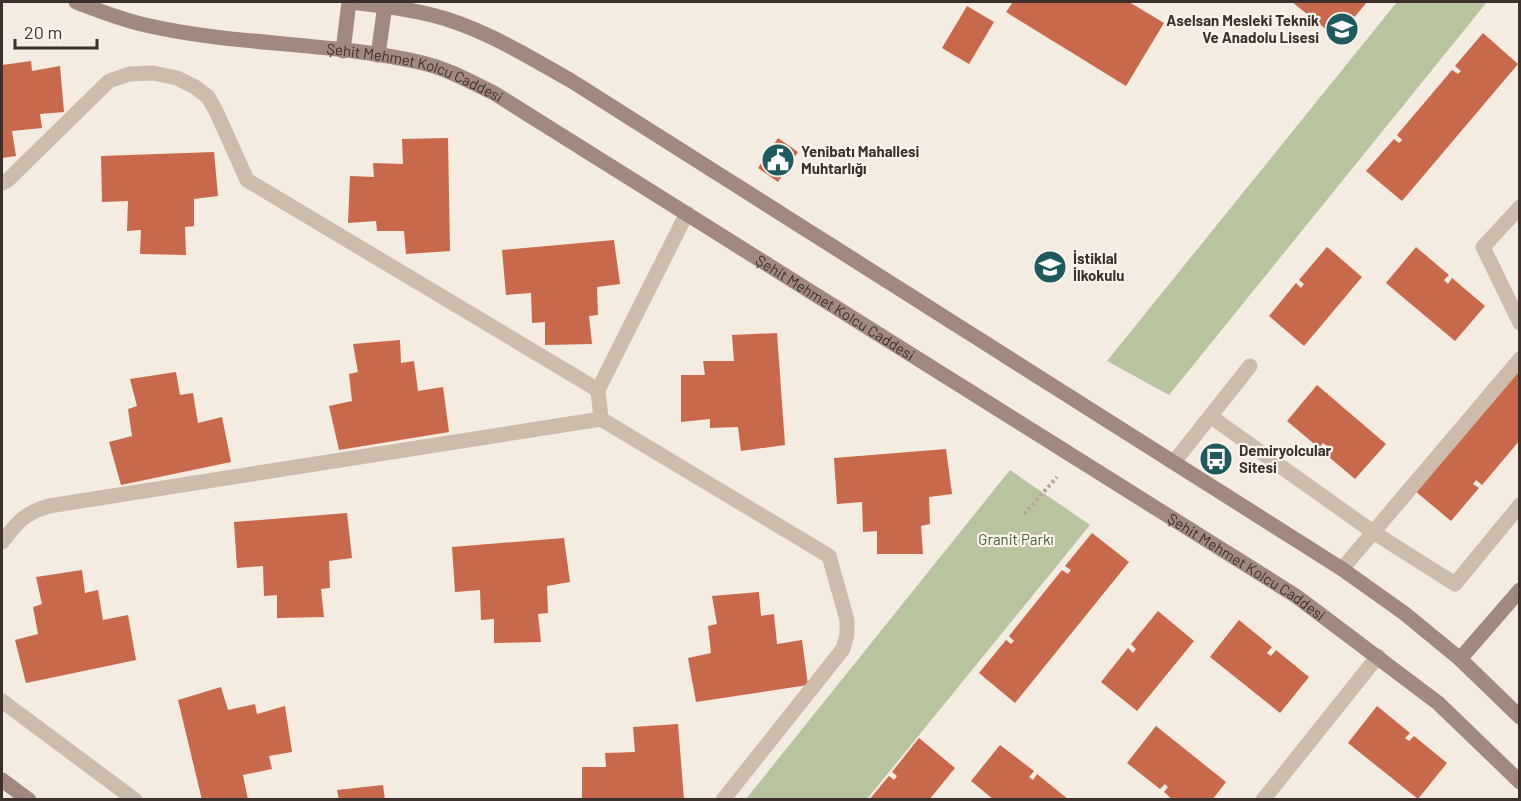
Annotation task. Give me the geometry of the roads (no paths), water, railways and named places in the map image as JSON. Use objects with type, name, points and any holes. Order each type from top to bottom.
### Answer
[{"type":"street","name":"Şehit Mehmet Kolcu Caddesi","points":[[76,2],[112,16],[174,31],[378,55],[424,63],[477,84],[549,126],[1296,596],[1438,703],[1520,782]]},
{"type":"street","points":[[343,51],[349,2],[386,3],[434,15],[478,31],[570,80],[1342,569],[1404,613],[1460,659],[1520,717]]},
{"type":"street","points":[[378,55],[386,3]]},
{"type":"street","points":[[2,183],[8,180],[109,81],[129,74],[153,73],[177,78],[208,97],[246,180],[598,390]]},
{"type":"street","points":[[1520,207],[1483,247],[1520,323]]},
{"type":"street","points":[[602,419],[598,390],[687,213]]},
{"type":"street","points":[[1342,569],[1520,359]]},
{"type":"street","points":[[1174,462],[1250,366]]},
{"type":"street","points":[[1210,416],[1373,532],[1455,584],[1520,505]]},
{"type":"street","points":[[2,542],[21,518],[34,510],[49,506],[602,419],[829,556],[847,620],[847,635],[843,649],[723,800]]},
{"type":"street","points":[[1460,659],[1520,590]]},
{"type":"street","points":[[1263,800],[1378,656]]},
{"type":"street","points":[[2,702],[135,800]]},
{"type":"street","points":[[2,780],[29,800]]},
{"type":"place","name":"Aselsan Mesleki Teknik Ve Anadolu Lisesi","points":[[1342,29]]},
{"type":"place","name":"Yenibatı Mahallesi Muhtarlığı","points":[[778,160]]},
{"type":"place","name":"İstiklal İlkokulu","points":[[1050,267]]},
{"type":"place","name":"Demiryolcular Sitesi","points":[[1216,459]]},
{"type":"park label","name":"Granit Parkı","points":[[1016,539]]}]
